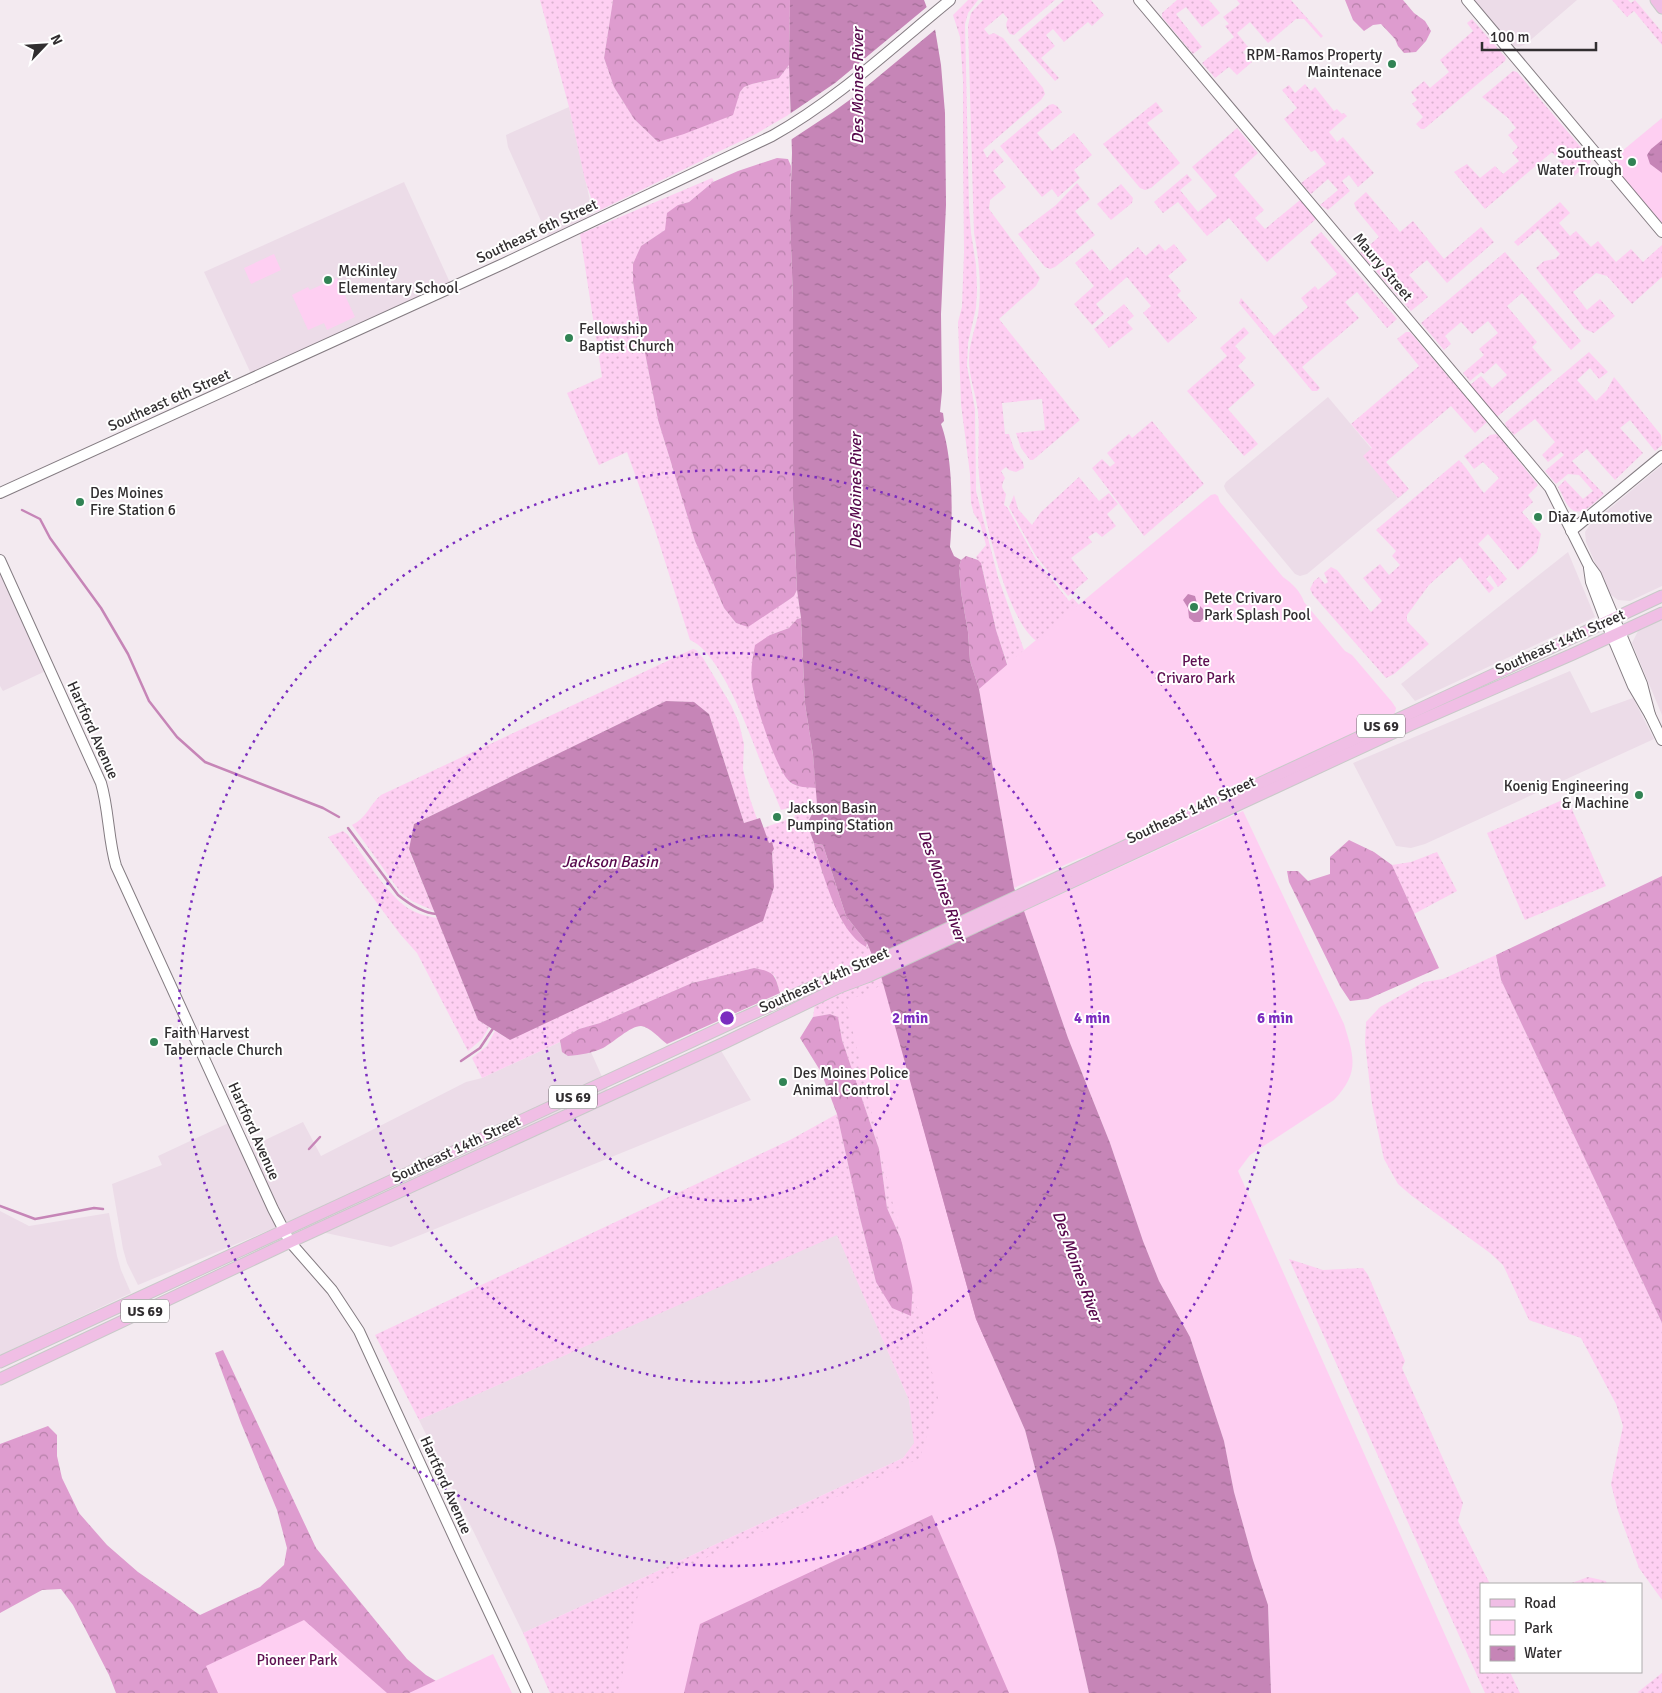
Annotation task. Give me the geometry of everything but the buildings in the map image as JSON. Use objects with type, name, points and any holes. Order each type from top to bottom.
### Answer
[{"type":"main road","name":"Maury Street","points":[[1139,0],[1550,488],[1588,564],[1596,575],[1633,686],[1662,740]]},
{"type":"main road","points":[[1467,0],[1662,232]]},
{"type":"main road","points":[[1656,0],[1662,8]]},
{"type":"main road","name":"Southeast 6th Street","points":[[0,493],[496,267],[772,136],[820,107],[949,1]]},
{"type":"main road","points":[[1571,531],[1662,456]]},
{"type":"main road","name":"Hartford Avenue","points":[[0,560],[102,783],[112,854],[116,866],[284,1230],[290,1242],[332,1290],[358,1331],[458,1548],[528,1693]]},
{"type":"main road","name":"Southeast 14th Street","points":[[1104,862],[1662,596]]},
{"type":"main road","name":"Southeast 14th Street","points":[[0,1379],[290,1242],[724,1043],[840,987],[865,972],[1104,862],[1662,612]]},
{"type":"main road","name":"Southeast 14th Street","points":[[0,1362],[738,1020],[834,977],[865,972]]},
{"type":"shaded area","points":[[1473,0],[1577,0],[1526,44],[1519,47],[1510,43]]},
{"type":"shaded area","points":[[569,107],[593,214],[597,219],[550,241],[508,147],[506,135]]},
{"type":"shaded area","name":"McKinley Elementary School","points":[[404,182],[452,287],[253,378],[204,272]]},
{"type":"shaded area","points":[[1328,397],[1407,491],[1307,574],[1300,576],[1295,574],[1226,491],[1224,486],[1226,482]]},
{"type":"shaded area","points":[[1662,465],[1662,586],[1630,601],[1618,600],[1610,594],[1604,583],[1586,542],[1585,532],[1590,525]]},
{"type":"shaded area","points":[[1568,552],[1595,617],[1415,701],[1401,684]]},
{"type":"shaded area","points":[[0,560],[50,669],[3,691],[0,686]]},
{"type":"shaded area","points":[[1662,619],[1662,715],[1632,643],[1638,631]]},
{"type":"shaded area","points":[[1570,671],[1591,713],[1633,698],[1654,739],[1425,844],[1411,848],[1396,846],[1353,763]]},
{"type":"shaded area","points":[[582,1032],[612,1099],[720,1049],[751,1100],[391,1247],[284,1224],[138,1285],[127,1263],[123,1249],[112,1184],[162,1165],[158,1156],[233,1121],[246,1149],[303,1122],[321,1156],[466,1082],[482,1078]]},
{"type":"shaded area","points":[[0,1211],[29,1226],[109,1213],[117,1256],[131,1293],[0,1355]]},
{"type":"shaded area","points":[[837,1234],[909,1400],[915,1443],[903,1458],[523,1633],[419,1420]]},
{"type":"green space","points":[[540,0],[613,0],[604,58],[614,87],[634,119],[658,142],[732,115],[740,92],[744,87],[779,78],[789,65],[790,114],[754,135],[596,212],[585,180],[569,107]]},
{"type":"green space","points":[[613,0],[790,0],[789,65],[779,78],[744,87],[740,92],[733,115],[658,142],[634,119],[614,87],[604,58]]},
{"type":"green space","points":[[968,0],[978,0],[968,13],[965,24],[969,207],[977,290],[976,308],[968,343],[967,366],[975,409],[976,491],[998,577],[1024,650],[1008,666],[996,630],[982,566],[976,557],[986,545],[980,523],[974,514],[971,503],[970,474],[961,404],[958,322],[962,307],[964,252],[963,80],[960,37],[953,15]]},
{"type":"green space","points":[[983,0],[1055,0],[1014,35],[1010,34],[1008,30],[1006,25],[1008,19],[1003,13],[984,29],[989,35],[994,33],[1003,38],[1043,88],[1045,94],[1041,100],[983,150],[987,158],[994,149],[1004,161],[993,171],[1006,187],[990,200],[989,209],[1040,278],[1036,286],[999,319],[1080,420],[1033,460],[1030,460],[1021,448],[1016,433],[1045,430],[1042,399],[1002,403],[1005,434],[1009,434],[1014,449],[1023,462],[1024,468],[1016,472],[1006,467],[1001,471],[1005,478],[1002,486],[1006,494],[1004,505],[1007,507],[1035,558],[1069,601],[1073,598],[1079,605],[1037,641],[1026,630],[1016,613],[1006,590],[991,539],[981,492],[978,460],[978,412],[969,366],[970,348],[978,315],[980,284],[974,233],[968,26],[971,13]]},
{"type":"green space","points":[[1064,0],[1091,0],[1104,15],[1092,26],[1088,22],[1064,42],[1053,29],[1046,35],[1055,46],[1041,58],[1059,78],[1055,81],[1018,40]]},
{"type":"green space","points":[[1177,0],[1209,0],[1220,13],[1202,27],[1186,7],[1176,14],[1202,47],[1193,54],[1162,17],[1162,13]]},
{"type":"green space","points":[[1237,0],[1291,0],[1323,36],[1321,38],[1304,19],[1296,19],[1268,43],[1250,22],[1237,33],[1248,47],[1243,52],[1252,62],[1237,75],[1229,67],[1215,78],[1202,63],[1234,37],[1225,26],[1229,24],[1223,17],[1240,4]]},
{"type":"green space","points":[[1345,0],[1403,0],[1414,13],[1425,21],[1431,31],[1426,41],[1416,52],[1404,53],[1395,39],[1381,24],[1373,25],[1364,31],[1353,20]]},
{"type":"green space","points":[[1612,0],[1628,0],[1631,3],[1635,0],[1662,32],[1662,45],[1634,11],[1627,17]]},
{"type":"green space","points":[[1472,19],[1506,58],[1505,61],[1424,129],[1421,129],[1416,124],[1423,117],[1412,104],[1417,100],[1411,92],[1424,81],[1430,88],[1449,72],[1440,60],[1473,31],[1467,23]]},
{"type":"green space","points":[[1513,71],[1517,72],[1590,158],[1591,162],[1573,177],[1552,152],[1485,209],[1454,172],[1467,164],[1480,178],[1495,166],[1503,174],[1519,161],[1512,153],[1518,147],[1508,135],[1516,128],[1508,118],[1482,97]]},
{"type":"green space","points":[[1305,84],[1311,91],[1315,87],[1334,111],[1337,109],[1347,116],[1329,132],[1337,142],[1343,137],[1374,173],[1358,187],[1349,175],[1342,181],[1350,191],[1328,210],[1320,205],[1338,190],[1328,179],[1311,194],[1301,183],[1326,164],[1315,150],[1311,152],[1284,119],[1297,108],[1282,90],[1289,85],[1295,93]]},
{"type":"green space","points":[[1156,102],[1163,111],[1147,123],[1180,163],[1151,188],[1145,190],[1140,188],[1103,144]]},
{"type":"green space","points":[[1053,104],[1062,112],[1037,133],[1052,151],[1074,133],[1092,155],[1074,170],[1080,178],[1058,197],[1052,189],[1042,197],[1000,146],[1049,105]]},
{"type":"green space","points":[[1662,118],[1662,225],[1616,169],[1613,162],[1616,156]]},
{"type":"green space","points":[[1237,128],[1258,153],[1234,175],[1264,210],[1255,218],[1265,229],[1300,200],[1316,219],[1267,262],[1229,218],[1207,236],[1178,202],[1163,213],[1154,202],[1187,174],[1192,180],[1180,190],[1198,212],[1217,196],[1192,167]]},
{"type":"green space","points":[[777,158],[788,159],[791,166],[793,499],[797,590],[794,596],[748,627],[736,623],[724,608],[695,541],[658,420],[640,327],[633,282],[633,264],[641,246],[665,230],[667,213],[678,205],[689,202],[713,182],[738,171]]},
{"type":"green space","points":[[712,178],[714,181],[689,202],[678,205],[665,230],[641,246],[633,282],[658,420],[695,541],[724,608],[736,623],[748,626],[790,599],[797,590],[801,618],[797,619],[789,628],[770,635],[765,728],[788,781],[794,785],[816,788],[817,804],[807,824],[815,851],[839,914],[866,946],[867,943],[872,954],[860,962],[782,998],[775,976],[754,968],[692,983],[600,1023],[579,1029],[560,1040],[560,1042],[482,1078],[472,1058],[487,1046],[495,1031],[510,1040],[774,887],[772,851],[763,828],[795,817],[792,807],[781,810],[748,729],[727,684],[703,649],[690,640],[655,530],[627,452],[599,465],[567,393],[602,377],[580,234]]},
{"type":"green space","points":[[1077,183],[1090,199],[1075,211],[1095,235],[1050,269],[1045,267],[1018,234],[1056,205]]},
{"type":"green space","points":[[1121,184],[1133,198],[1132,203],[1111,220],[1097,204]]},
{"type":"green space","points":[[1366,192],[1400,232],[1413,221],[1444,259],[1481,227],[1494,242],[1447,283],[1427,260],[1409,275],[1428,297],[1411,311],[1360,253],[1379,237],[1356,209],[1354,203]]},
{"type":"green space","points":[[1560,202],[1570,213],[1559,223],[1570,236],[1576,231],[1591,247],[1598,241],[1616,262],[1631,249],[1643,262],[1662,245],[1662,277],[1632,304],[1607,276],[1596,273],[1573,292],[1587,310],[1600,299],[1615,316],[1594,333],[1585,329],[1536,268],[1544,261],[1555,259],[1560,254],[1538,229],[1518,246],[1514,242]]},
{"type":"green space","points":[[1321,232],[1397,319],[1387,328],[1357,292],[1345,302],[1359,318],[1302,367],[1320,388],[1317,391],[1312,391],[1239,303],[1241,298],[1274,336],[1308,307],[1301,298],[1315,286],[1318,290],[1337,274],[1310,242]]},
{"type":"green space","points":[[1159,244],[1165,251],[1174,244],[1187,260],[1168,276],[1181,291],[1177,295],[1197,318],[1168,343],[1143,313],[1151,306],[1127,277],[1096,304],[1104,314],[1092,325],[1074,304],[1094,286],[1075,263],[1092,249],[1110,271],[1138,247],[1146,256]]},
{"type":"green space","points":[[1505,252],[1581,341],[1571,350],[1522,293],[1507,306],[1537,342],[1532,347],[1552,370],[1497,417],[1470,385],[1481,376],[1492,388],[1507,375],[1496,363],[1484,374],[1481,372],[1470,381],[1463,373],[1484,355],[1479,349],[1498,333],[1488,321],[1472,334],[1461,322],[1445,336],[1451,344],[1444,350],[1421,323]]},
{"type":"green space","points":[[274,254],[281,270],[251,284],[244,268]]},
{"type":"green space","points":[[337,278],[355,317],[327,330],[324,323],[308,330],[292,295],[308,287],[310,290]]},
{"type":"green space","points":[[1124,304],[1134,316],[1127,322],[1133,329],[1109,348],[1094,329]]},
{"type":"green space","points":[[1244,327],[1249,333],[1235,346],[1246,358],[1238,366],[1255,385],[1228,409],[1258,444],[1244,456],[1187,391],[1227,356],[1220,348]]},
{"type":"green space","points":[[1406,332],[1410,332],[1487,422],[1475,433],[1451,406],[1386,462],[1409,489],[1398,498],[1363,456],[1372,448],[1351,424],[1419,366],[1397,339]]},
{"type":"green space","points":[[1589,352],[1608,372],[1599,379],[1590,368],[1577,380],[1596,401],[1607,390],[1614,377],[1661,435],[1662,445],[1655,451],[1630,420],[1620,428],[1643,453],[1615,480],[1587,449],[1572,461],[1604,494],[1588,508],[1574,511],[1568,506],[1558,487],[1565,480],[1583,499],[1593,491],[1579,475],[1568,474],[1556,484],[1545,471],[1564,455],[1561,452],[1548,462],[1542,455],[1555,442],[1535,419],[1514,435],[1505,423]]},
{"type":"green space","points":[[1152,421],[1204,484],[1144,536],[1092,468],[1102,459],[1110,467],[1115,463],[1107,453],[1129,434],[1132,438]]},
{"type":"green space","points":[[1497,434],[1538,485],[1528,495],[1533,502],[1522,512],[1541,534],[1537,552],[1518,570],[1488,534],[1478,544],[1507,579],[1498,587],[1490,575],[1486,579],[1494,588],[1489,593],[1460,557],[1429,585],[1407,615],[1407,621],[1429,644],[1394,674],[1386,678],[1313,595],[1310,589],[1314,581],[1319,577],[1325,584],[1328,582],[1324,573],[1331,567],[1337,570],[1371,612],[1382,601],[1363,578],[1380,564],[1389,575],[1400,565],[1392,556],[1396,551],[1376,530],[1459,460],[1484,493],[1499,478],[1483,462],[1474,469],[1464,456],[1490,435]]},
{"type":"green space","points":[[1079,477],[1099,501],[1109,493],[1118,504],[1107,514],[1116,526],[1102,537],[1096,532],[1088,537],[1092,542],[1071,558],[1088,579],[1068,596],[1036,556],[1009,507],[1014,495],[1018,509],[1032,525],[1041,512]]},
{"type":"green space","name":"Pete Crivaro Park","points":[[1215,494],[1283,577],[1296,588],[1304,602],[1345,651],[1352,655],[1392,702],[1396,708],[1395,713],[1392,717],[1099,853],[1078,859],[1014,888],[979,689],[1211,495]]},
{"type":"green space","points":[[966,556],[981,563],[996,630],[1015,689],[979,689],[970,661],[968,632],[961,592],[959,567],[961,560]]},
{"type":"green space","points":[[801,618],[805,704],[816,788],[796,785],[785,776],[767,736],[751,678],[755,645],[770,635],[789,628],[797,619]]},
{"type":"green space","points":[[693,649],[703,658],[731,705],[739,723],[744,744],[743,769],[757,819],[744,823],[709,714],[694,702],[666,701],[414,824],[409,850],[434,911],[412,901],[401,893],[352,825],[361,819],[381,795]]},
{"type":"green space","points":[[1567,798],[1606,886],[1525,920],[1487,833]]},
{"type":"green space","points":[[1243,811],[1344,1024],[1352,1055],[1352,1064],[1348,1081],[1334,1100],[1250,1155],[1238,1171],[1471,1693],[1271,1693],[1268,1605],[1234,1492],[1224,1441],[1190,1337],[1159,1281],[1143,1241],[1110,1143],[1068,1038],[1024,911]]},
{"type":"green space","points":[[343,831],[397,899],[416,912],[437,918],[478,1020],[489,1027],[482,1039],[468,1051],[417,953],[400,934],[328,837]]},
{"type":"green space","points":[[1349,840],[1374,852],[1392,865],[1439,968],[1368,999],[1350,1001],[1340,986],[1289,882],[1287,871],[1298,871],[1308,881],[1330,874],[1330,857]]},
{"type":"green space","points":[[814,843],[823,845],[846,916],[867,943],[866,947],[847,929],[840,917],[828,889]]},
{"type":"green space","points":[[1437,852],[1457,891],[1414,914],[1392,865],[1411,862]]},
{"type":"green space","points":[[1662,876],[1662,1323],[1501,980],[1496,955]]},
{"type":"green space","points":[[1496,955],[1501,980],[1662,1323],[1662,1600],[1639,1568],[1618,1511],[1611,1484],[1623,1426],[1616,1404],[1581,1338],[1529,1320],[1503,1265],[1490,1253],[1398,1184],[1384,1159],[1372,1104],[1365,1043],[1366,1022],[1380,1007],[1424,982],[1443,979]]},
{"type":"green space","points":[[754,968],[773,975],[780,993],[667,1044],[651,1031],[641,1026],[632,1029],[607,1046],[595,1051],[568,1056],[562,1052],[560,1040],[579,1029],[600,1023],[692,983]]},
{"type":"green space","points":[[881,976],[887,994],[883,1011],[975,1373],[877,1532],[848,1554],[813,1563],[666,1693],[550,1693],[523,1633],[903,1458],[914,1443],[909,1400],[837,1235],[419,1420],[375,1335],[790,1140],[837,1114],[876,1282],[901,1239],[887,1208],[879,1149],[842,1040],[838,1017],[830,1014],[813,1017],[815,1004]]},
{"type":"green space","points":[[884,984],[976,1319],[1025,1430],[1056,1548],[1089,1693],[1009,1693],[932,1515],[700,1624],[684,1693],[619,1693],[639,1589],[920,1458],[938,1398],[846,1002]]},
{"type":"green space","points":[[887,994],[1089,1693],[666,1693],[676,1628],[813,1563],[848,1554],[877,1532],[966,1477],[883,1011]]},
{"type":"green space","points":[[830,1014],[838,1017],[842,1040],[879,1149],[887,1208],[901,1239],[913,1281],[911,1316],[892,1308],[876,1282],[837,1114],[821,1072],[800,1038],[813,1017]]},
{"type":"green space","points":[[1289,1259],[1323,1270],[1363,1268],[1368,1275],[1405,1361],[1402,1368],[1463,1503],[1458,1521],[1489,1583],[1480,1583],[1480,1673],[1510,1673],[1520,1693],[1485,1693]]},
{"type":"green space","points":[[223,1350],[316,1548],[407,1659],[426,1675],[456,1693],[116,1693],[109,1675],[73,1605],[61,1589],[42,1590],[0,1613],[0,1444],[48,1426],[57,1435],[57,1456],[62,1478],[79,1513],[107,1545],[138,1572],[200,1615],[260,1587],[284,1565],[287,1548],[277,1510],[241,1423],[215,1353]]},
{"type":"green space","points":[[1588,1577],[1606,1581],[1607,1583],[1572,1583]]},
{"type":"green space","name":"Pioneer Park","points":[[304,1620],[387,1693],[218,1693],[206,1666]]},
{"type":"green space","points":[[493,1654],[512,1693],[409,1693]]},
{"type":"green space","points":[[1662,1673],[1662,1693],[1638,1692]]},
{"type":"water","name":"Des Moines River","points":[[790,0],[924,0],[935,29],[941,65],[945,113],[946,205],[941,314],[942,391],[940,412],[943,413],[944,421],[941,424],[950,468],[952,518],[950,547],[954,556],[961,560],[959,567],[961,592],[968,632],[970,661],[979,689],[1014,888],[1024,911],[1068,1038],[1110,1143],[1143,1241],[1159,1281],[1190,1337],[1224,1441],[1234,1492],[1268,1605],[1271,1693],[1089,1693],[1056,1548],[1025,1430],[976,1319],[881,976],[867,943],[846,916],[823,845],[814,843],[807,824],[817,804],[813,755],[805,704],[793,499]]},
{"type":"water","points":[[1662,140],[1662,173],[1650,164],[1647,155]]},
{"type":"water","name":"Pete Crivaro Park Splash Pool","points":[[1188,594],[1195,596],[1197,603],[1204,610],[1205,617],[1200,622],[1194,622],[1189,618],[1188,608],[1183,600]]},
{"type":"water","name":"Jackson Basin","points":[[666,701],[694,702],[709,714],[744,823],[760,818],[769,843],[772,842],[774,849],[772,852],[774,887],[763,921],[510,1040],[478,1020],[409,849],[414,824]]},
{"type":"pier","points":[[928,6],[937,28],[855,96],[789,141],[788,115],[835,83]]},
{"type":"waterway","points":[[22,510],[40,519],[50,538],[101,608],[128,654],[149,701],[177,737],[205,762],[323,808],[339,817]]},
{"type":"waterway","points":[[348,828],[398,895],[421,910],[437,914]]},
{"type":"waterway","points":[[461,1061],[480,1048],[494,1027]]},
{"type":"waterway","points":[[309,1149],[320,1137]]},
{"type":"waterway","points":[[0,1206],[35,1219],[94,1208],[103,1209]]},
{"type":"place","name":"RPM-Ramos Property Maintenace","points":[[1392,64]]},
{"type":"place","name":"Southeast Water Trough","points":[[1632,162]]},
{"type":"place","name":"McKinley Elementary School","points":[[328,280]]},
{"type":"place","name":"Fellowship Baptist Church","points":[[569,338]]},
{"type":"place","name":"Des Moines Fire Station 6","points":[[80,502]]},
{"type":"place","name":"Diaz Automotive","points":[[1538,517]]},
{"type":"place","name":"Pete Crivaro Park Splash Pool","points":[[1194,607]]},
{"type":"place","name":"Koenig Engineering & Machine","points":[[1639,795]]},
{"type":"place","name":"Jackson Basin Pumping Station","points":[[777,817]]},
{"type":"place","name":"Faith Harvest Tabernacle Church","points":[[154,1042]]},
{"type":"place","name":"Des Moines Police Animal Control","points":[[783,1082]]}]
